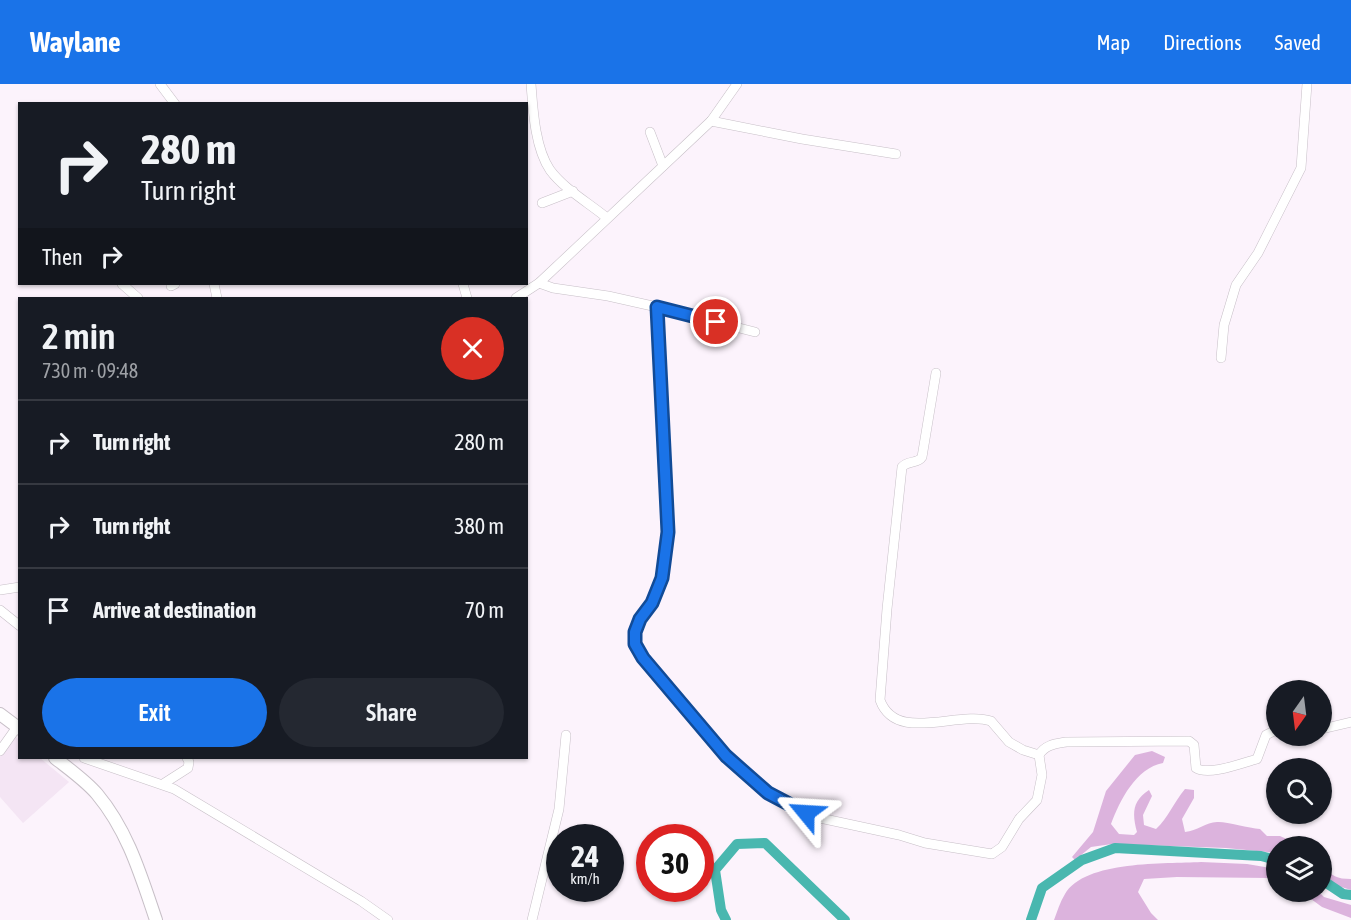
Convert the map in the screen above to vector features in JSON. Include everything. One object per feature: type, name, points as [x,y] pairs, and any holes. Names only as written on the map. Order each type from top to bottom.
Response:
[{"type":"highway","points":[[0,714],[18,728]]},
{"type":"highway","points":[[56,759],[96,792],[115,818],[136,863],[156,920]]},
{"type":"street","points":[[160,84],[173,102]]},
{"type":"street","points":[[531,84],[535,121],[546,162],[558,179],[607,218]]},
{"type":"street","points":[[518,297],[539,283],[711,121],[737,84]]},
{"type":"street","points":[[1221,358],[1224,325],[1236,285],[1258,253],[1300,172],[1307,84]]},
{"type":"street","points":[[711,121],[896,154]]},
{"type":"street","points":[[650,132],[663,166]]},
{"type":"street","points":[[542,203],[573,191]]},
{"type":"street","points":[[539,283],[553,288],[608,296],[657,307],[755,332]]},
{"type":"street","points":[[123,285],[137,297]]},
{"type":"street","points":[[657,307],[668,532],[662,578],[652,603],[640,619],[634,638],[638,649],[650,667],[726,756],[768,793],[810,815],[925,843],[992,854],[1002,847],[1019,819],[1037,800],[1042,775],[1039,755],[1043,748],[1065,742],[1189,741],[1194,745],[1196,768],[1210,771],[1257,759],[1266,737]]},
{"type":"street","points":[[936,373],[922,457],[919,461],[906,463],[902,467],[880,700],[886,713],[910,724],[965,719],[991,721],[1009,742],[1039,755]]},
{"type":"street","points":[[0,590],[18,587]]},
{"type":"street","points":[[0,610],[18,624]]},
{"type":"street","points":[[1332,727],[1351,722]]},
{"type":"street","points":[[0,751],[18,728]]},
{"type":"street","points":[[532,920],[559,809],[566,735]]},
{"type":"street","points":[[86,759],[162,784],[248,833],[388,920]]},
{"type":"street","points":[[162,784],[188,768],[188,759]]},
{"type":"shaded area","points":[[13,734],[18,739],[18,759],[41,759],[69,782],[23,823],[0,797],[0,753]]},
{"type":"shaded area","points":[[1152,751],[1165,757],[1163,763],[1153,766],[1137,778],[1124,795],[1111,824],[1119,834],[1134,835],[1137,832],[1134,819],[1136,803],[1149,790],[1152,796],[1143,815],[1144,825],[1156,829],[1185,789],[1194,790],[1194,798],[1182,819],[1185,832],[1213,822],[1260,829],[1267,836],[1266,852],[1226,848],[1112,844],[1091,847],[1075,860],[1072,857],[1093,832],[1106,791],[1135,755]]},
{"type":"shaded area","points":[[1201,862],[1247,864],[1266,867],[1266,878],[1144,879],[1138,892],[1158,920],[1054,920],[1065,894],[1075,883],[1108,869],[1148,864]]},
{"type":"shaded area","points":[[1332,874],[1351,879],[1351,890],[1332,882]]},
{"type":"shaded area","points":[[1332,899],[1351,905],[1351,918],[1315,902],[1332,902]]},
{"type":"waterway","points":[[726,920],[721,910],[715,870],[737,844],[765,843],[845,920]]},
{"type":"waterway","points":[[1031,920],[1042,888],[1082,860],[1115,848],[1266,857]]},
{"type":"waterway","points":[[1332,887],[1343,894],[1351,895]]},
{"type":"route","points":[[716,322],[657,307],[668,532],[662,578],[652,603],[640,619],[635,632],[635,644],[643,658],[726,756],[768,793],[806,813]]}]
